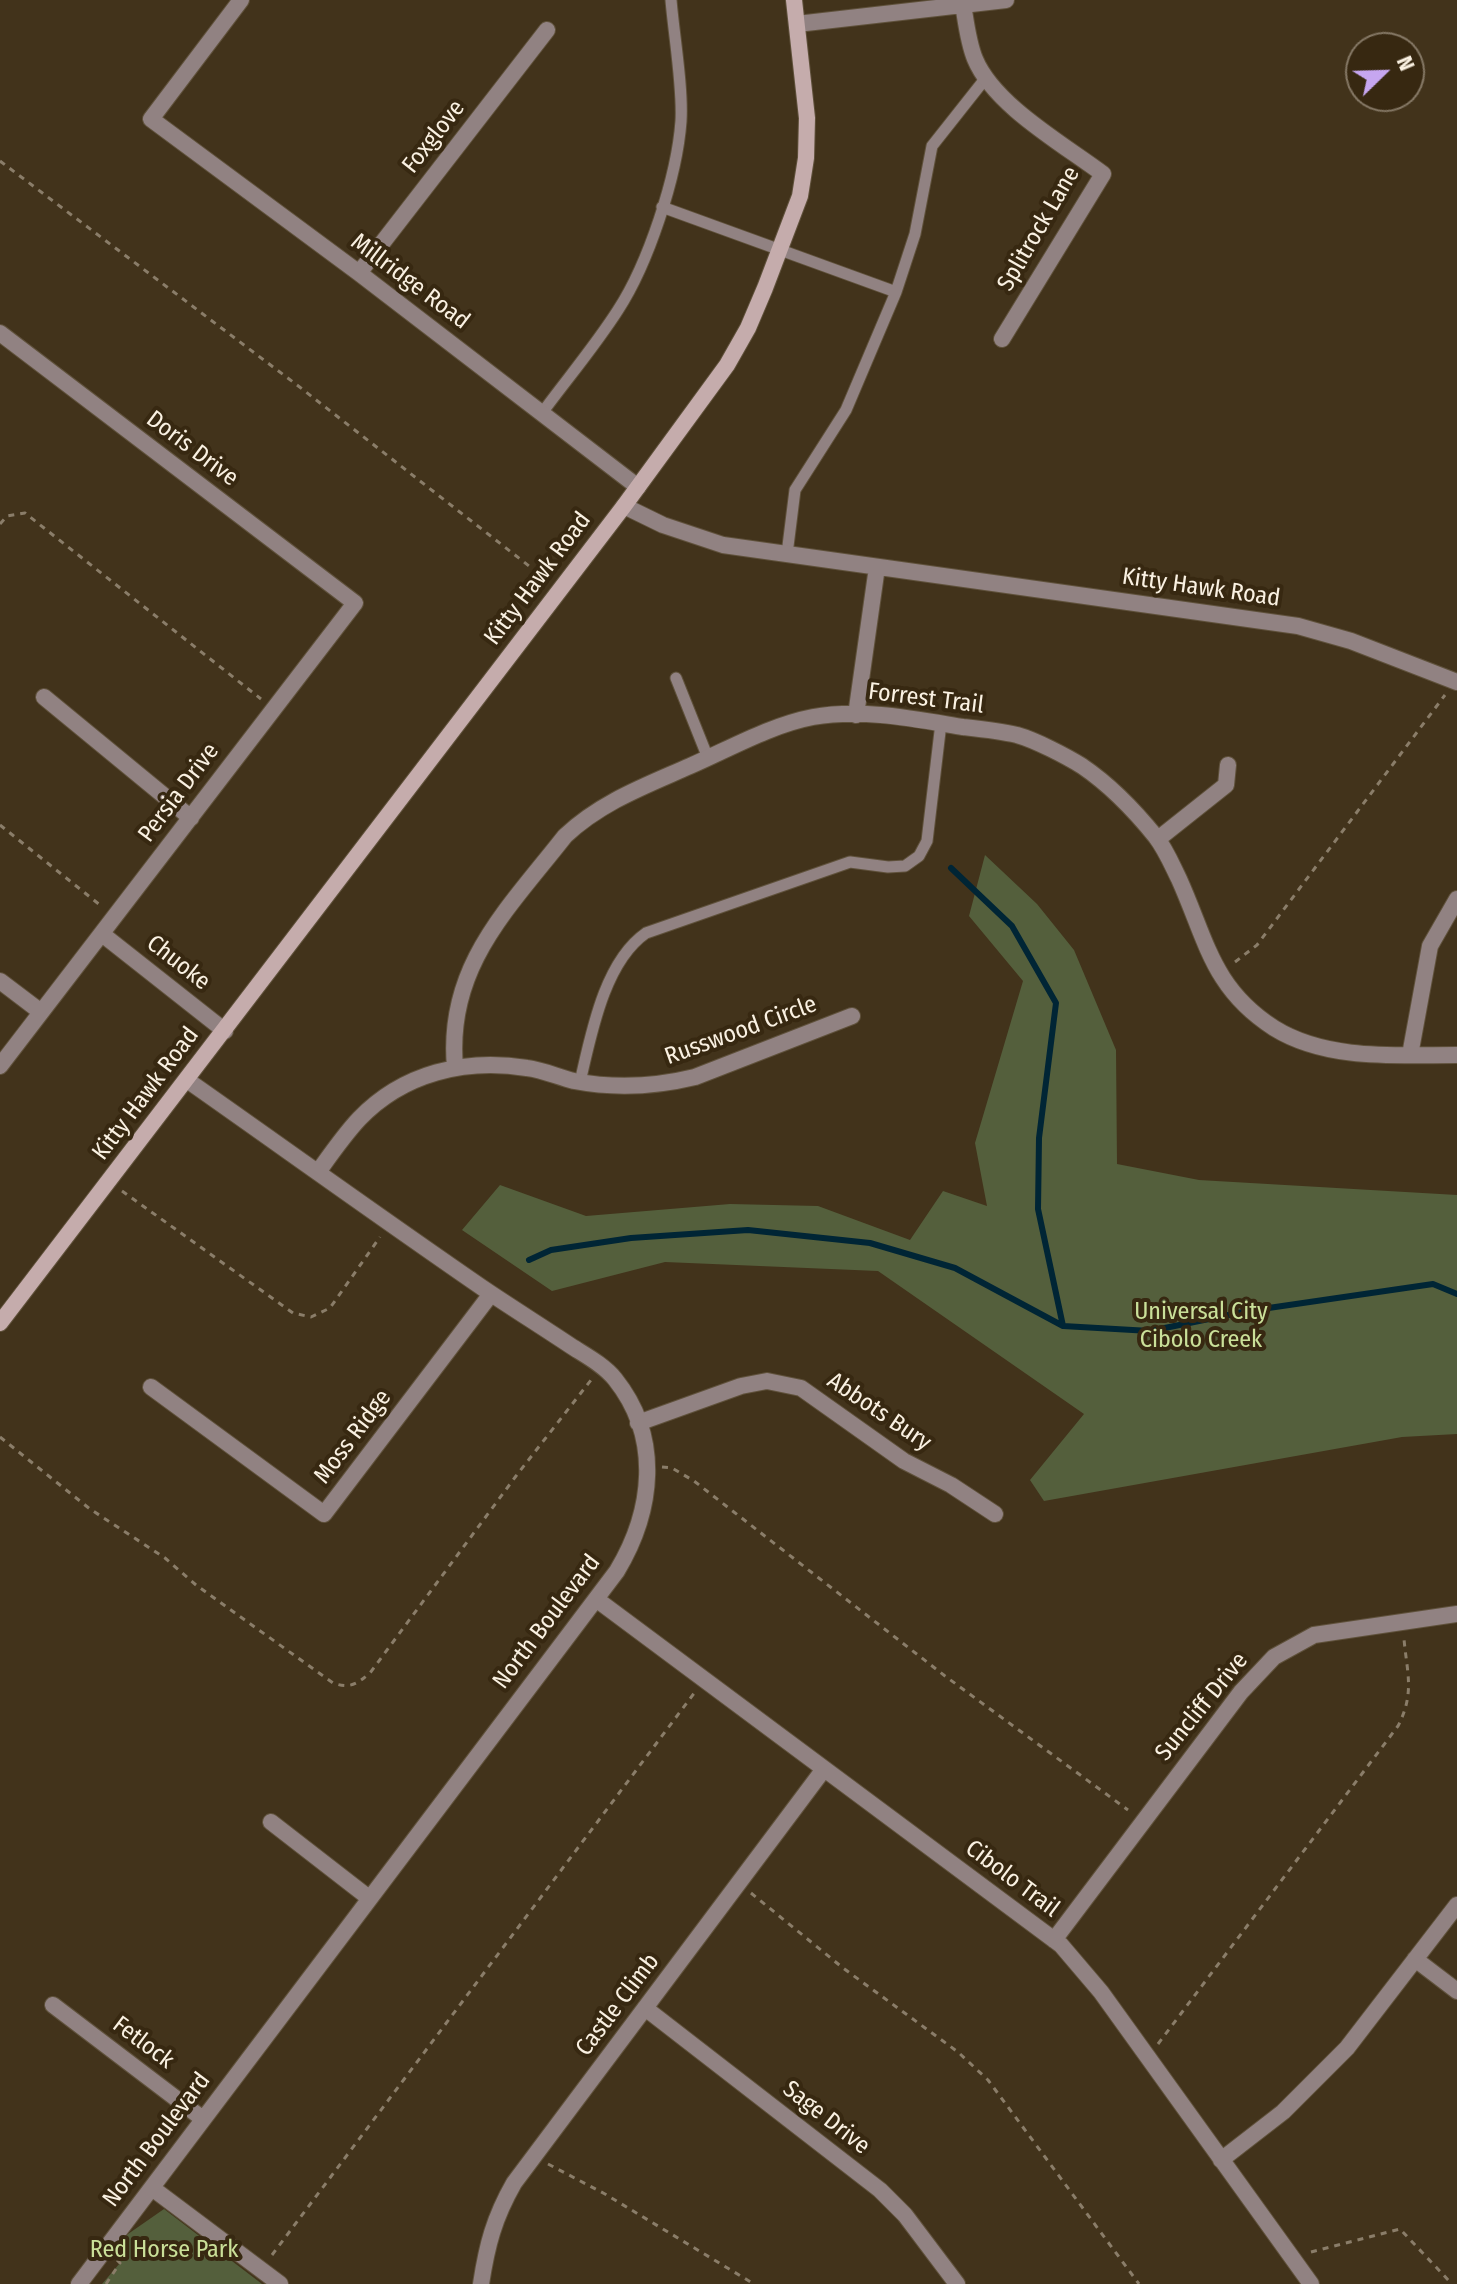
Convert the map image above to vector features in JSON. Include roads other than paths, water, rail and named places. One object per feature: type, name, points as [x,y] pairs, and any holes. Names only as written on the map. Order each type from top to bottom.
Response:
[{"type":"street","name":"Millridge Road","points":[[241,0],[151,119],[359,273],[638,487]]},
{"type":"street","points":[[624,506],[727,365],[748,328],[800,196],[806,158],[807,118],[794,0]]},
{"type":"street","points":[[797,24],[922,4],[1006,0]]},
{"type":"street","name":"Splitrock Lane","points":[[963,4],[974,56],[985,79],[1000,97],[1103,174],[1002,339]]},
{"type":"street","name":"Foxglove","points":[[359,273],[547,30]]},
{"type":"street","name":"Doris Drive","points":[[0,333],[355,603]]},
{"type":"street","name":"Kitty Hawk Road","points":[[0,1323],[624,506],[663,525],[723,545],[1298,626],[1351,641],[1456,682]]},
{"type":"street","points":[[856,715],[877,567]]},
{"type":"street","name":"Persia Drive","points":[[0,1066],[355,603]]},
{"type":"street","points":[[44,697],[191,818]]},
{"type":"street","name":"Forrest Trail","points":[[455,1067],[456,1009],[467,972],[487,936],[565,836],[586,817],[610,801],[793,723],[814,717],[856,715],[901,716],[1018,736],[1081,765],[1120,797],[1158,839],[1192,909],[1206,951],[1218,973],[1247,1008],[1276,1029],[1309,1044],[1343,1051],[1457,1055]]},
{"type":"street","points":[[1158,839],[1226,785],[1228,765]]},
{"type":"street","points":[[1410,1055],[1430,946],[1457,899]]},
{"type":"street","name":"Chuoke","points":[[102,934],[225,1031]]},
{"type":"street","points":[[0,981],[41,1012]]},
{"type":"street","name":"Russwood Circle","points":[[455,1067],[494,1065],[529,1068],[580,1082],[621,1087],[671,1083],[695,1077],[852,1016]]},
{"type":"street","points":[[318,1172],[356,1122],[383,1097],[413,1080],[455,1067]]},
{"type":"street","name":"North Boulevard","points":[[79,2284],[596,1599],[634,1543],[644,1512],[648,1479],[645,1446],[638,1423],[614,1377],[187,1080]]},
{"type":"street","name":"Moss Ridge","points":[[151,1387],[324,1514],[491,1294]]},
{"type":"street","name":"Abbots Bury","points":[[638,1423],[741,1386],[767,1381],[801,1388],[904,1461],[951,1485],[995,1514]]},
{"type":"street","name":"Cibolo Trail","points":[[596,1599],[1054,1940],[1101,1992],[1311,2284]]},
{"type":"street","name":"Suncliff Drive","points":[[1054,1940],[1241,1692],[1274,1657],[1314,1635],[1457,1614]]},
{"type":"street","name":"Castle Climb","points":[[481,2284],[497,2212],[514,2183],[824,1769]]},
{"type":"street","points":[[271,1822],[369,1898]]},
{"type":"street","points":[[1221,2160],[1283,2112],[1347,2048],[1457,1905]]},
{"type":"street","points":[[1415,1959],[1457,1991]]},
{"type":"street","name":"Fetlock","points":[[53,2005],[203,2119]]},
{"type":"street","name":"Sage Drive","points":[[645,2008],[880,2190],[905,2215],[957,2284]]},
{"type":"street","points":[[152,2188],[280,2284]]},
{"type":"lane","points":[[542,413],[618,310],[638,274],[662,207],[677,155],[681,117],[671,0]]},
{"type":"lane","points":[[787,554],[795,490],[846,410],[896,292],[915,234],[932,146],[985,79]]},
{"type":"lane","points":[[662,207],[896,292]]},
{"type":"lane","points":[[676,678],[708,758]]},
{"type":"lane","points":[[580,1082],[602,998],[626,954],[636,940],[646,933],[850,862],[905,866],[919,856],[927,841],[941,723]]},
{"type":"waterway","points":[[951,868],[1012,926],[1056,1003],[1039,1138],[1038,1209],[1063,1326]]},
{"type":"waterway","points":[[529,1260],[551,1250],[631,1238],[748,1230],[870,1243],[955,1268],[1063,1326],[1150,1331],[1248,1311],[1433,1284],[1457,1294]]},
{"type":"park label","name":"Universal City Cibolo Creek","points":[[1201,1326]]},
{"type":"park label","name":"Red Horse Park","points":[[164,2250]]}]
